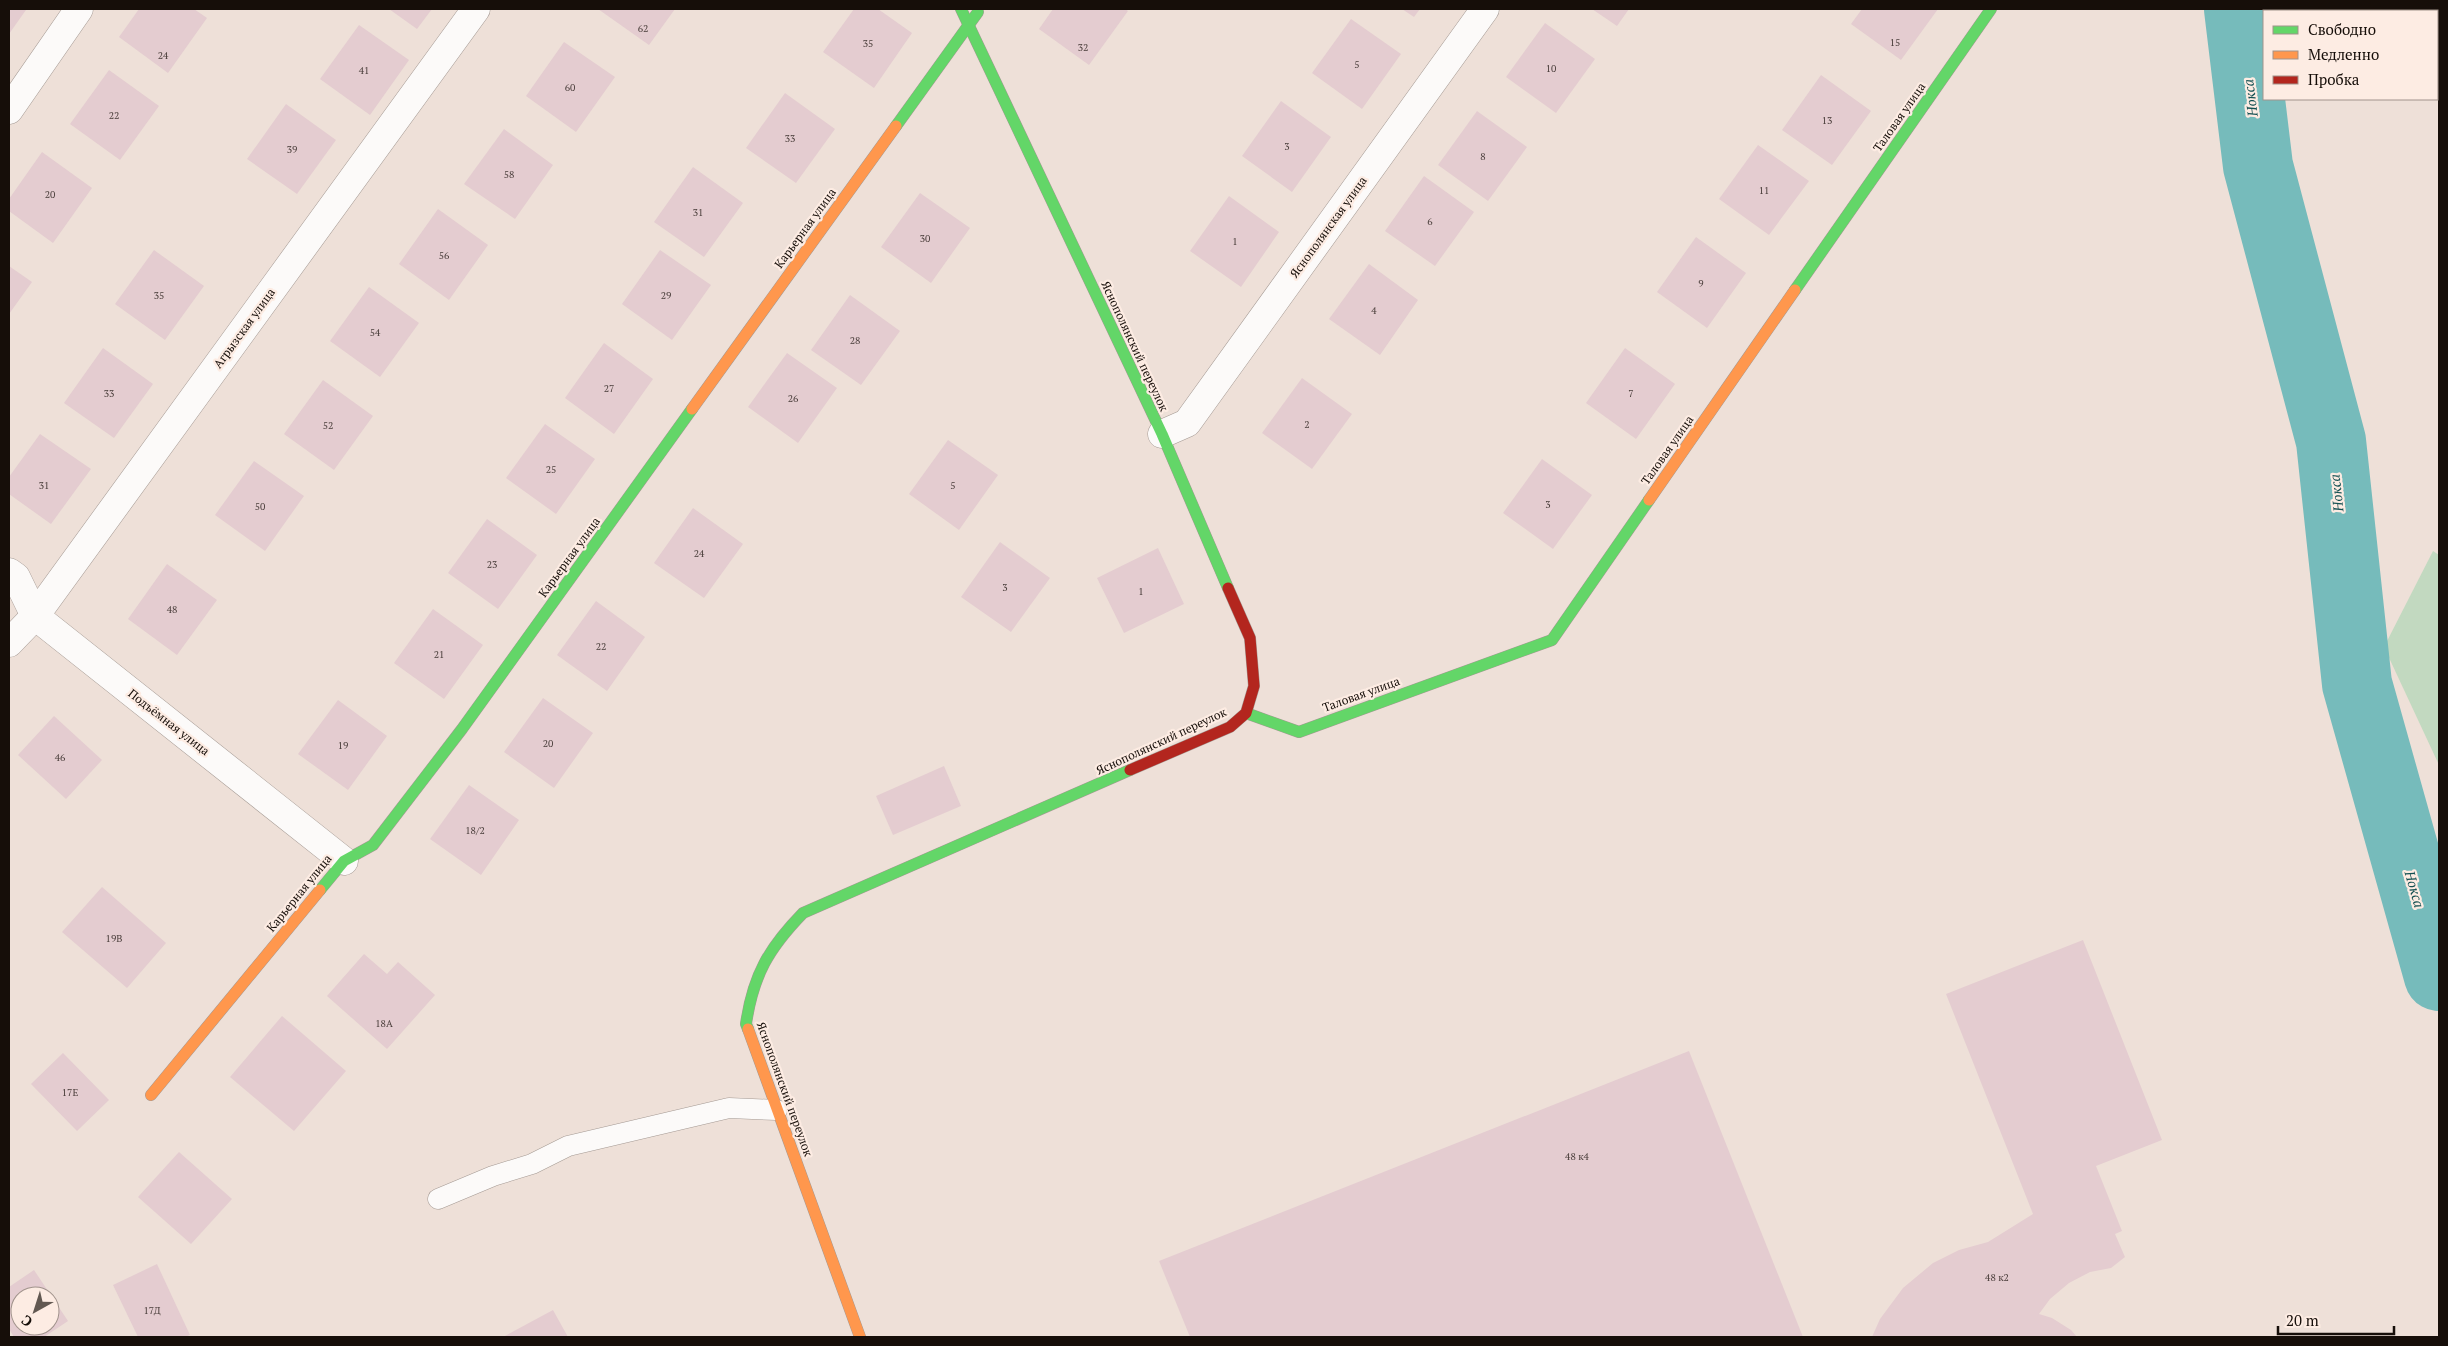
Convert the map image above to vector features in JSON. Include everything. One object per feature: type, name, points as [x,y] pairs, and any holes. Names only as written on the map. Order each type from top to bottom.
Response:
[{"type":"street","points":[[9,110],[79,9]]},
{"type":"street","name":"Агрызская улица","points":[[9,643],[35,616],[476,9]]},
{"type":"street","name":"Яснополянский переулок","points":[[860,1337],[746,1024],[748,999],[759,970],[776,940],[803,913],[1230,727],[1246,713],[1254,686],[1250,638],[1162,434],[961,9]]},
{"type":"street","name":"Карьерная улица","points":[[151,1095],[344,861],[373,845],[462,729],[980,9]]},
{"type":"street","name":"Яснополянская улица","points":[[1162,434],[1187,423],[1485,9]]},
{"type":"street","name":"Таловая улица","points":[[1246,713],[1298,732],[1552,640],[1991,9]]},
{"type":"street","name":"Подъёмная улица","points":[[9,572],[16,577],[35,616],[344,861]]},
{"type":"lane","points":[[438,1199],[493,1176],[532,1164],[568,1146],[729,1108],[777,1110]]},
{"type":"green space","points":[[2433,551],[2439,555],[2439,765],[2384,647]]},
{"type":"building","points":[[9,9],[26,10],[9,34]]},
{"type":"building","points":[[139,9],[194,9],[207,18],[168,73],[119,37]]},
{"type":"building","points":[[389,9],[432,9],[417,29]]},
{"type":"building","points":[[598,9],[675,9],[649,45]]},
{"type":"building","points":[[854,9],[878,9],[912,33],[874,88],[823,52]]},
{"type":"building","points":[[1053,9],[1125,9],[1128,11],[1089,65],[1039,29]]},
{"type":"building","points":[[1402,9],[1420,9],[1414,17]]},
{"type":"building","points":[[1592,9],[1629,9],[1617,26]]},
{"type":"building","points":[[1862,9],[1938,9],[1901,60],[1851,24]]},
{"type":"building","points":[[1351,19],[1401,54],[1362,109],[1312,73]]},
{"type":"building","points":[[1545,23],[1595,59],[1556,113],[1506,77]]},
{"type":"building","points":[[359,25],[409,60],[370,115],[320,79]]},
{"type":"building","points":[[564,42],[615,77],[576,132],[526,96]]},
{"type":"building","points":[[109,70],[159,106],[120,160],[70,124]]},
{"type":"building","points":[[1821,75],[1871,111],[1832,165],[1782,130]]},
{"type":"building","points":[[785,93],[835,129],[796,183],[746,148]]},
{"type":"building","points":[[1281,101],[1331,137],[1292,192],[1242,156]]},
{"type":"building","points":[[286,104],[336,140],[297,194],[247,159]]},
{"type":"building","points":[[1477,111],[1527,147],[1488,201],[1438,165]]},
{"type":"building","points":[[504,129],[553,165],[515,219],[464,184]]},
{"type":"building","points":[[1758,145],[1809,181],[1769,235],[1719,199]]},
{"type":"building","points":[[42,152],[92,188],[53,243],[9,211],[9,199]]},
{"type":"building","points":[[693,167],[743,203],[704,257],[654,222]]},
{"type":"building","points":[[1424,176],[1474,212],[1435,266],[1385,231]]},
{"type":"building","points":[[920,193],[970,228],[931,283],[881,247]]},
{"type":"building","points":[[1229,196],[1279,232],[1241,287],[1190,251]]},
{"type":"building","points":[[438,209],[488,245],[449,300],[399,264]]},
{"type":"building","points":[[1696,237],[1746,273],[1707,328],[1657,292]]},
{"type":"building","points":[[154,250],[204,286],[165,340],[115,304]]},
{"type":"building","points":[[660,250],[711,285],[672,340],[622,304]]},
{"type":"building","points":[[1369,264],[1418,300],[1380,355],[1329,319]]},
{"type":"building","points":[[9,266],[32,282],[9,314]]},
{"type":"building","points":[[369,287],[419,323],[380,377],[330,341]]},
{"type":"building","points":[[850,295],[900,331],[861,385],[811,350]]},
{"type":"building","points":[[604,343],[653,379],[614,434],[565,398]]},
{"type":"building","points":[[103,348],[153,384],[114,438],[64,403]]},
{"type":"building","points":[[1625,348],[1675,384],[1636,439],[1586,403]]},
{"type":"building","points":[[787,353],[837,388],[798,443],[748,407]]},
{"type":"building","points":[[1302,378],[1352,414],[1312,469],[1262,433]]},
{"type":"building","points":[[323,380],[373,416],[334,470],[284,434]]},
{"type":"building","points":[[545,424],[595,459],[556,514],[506,478]]},
{"type":"building","points":[[40,434],[91,469],[51,524],[9,494],[9,477]]},
{"type":"building","points":[[948,440],[998,475],[959,530],[909,494]]},
{"type":"building","points":[[1542,459],[1592,495],[1553,549],[1503,513]]},
{"type":"building","points":[[254,461],[304,496],[265,551],[215,515]]},
{"type":"building","points":[[693,508],[743,544],[704,598],[654,563]]},
{"type":"building","points":[[487,519],[537,555],[498,609],[448,573]]},
{"type":"building","points":[[1000,542],[1050,578],[1011,632],[961,597]]},
{"type":"building","points":[[1158,548],[1184,604],[1124,633],[1097,578]]},
{"type":"building","points":[[167,564],[217,600],[177,655],[128,619]]},
{"type":"building","points":[[596,601],[645,637],[607,691],[557,655]]},
{"type":"building","points":[[433,609],[483,645],[444,699],[394,663]]},
{"type":"building","points":[[543,698],[593,733],[554,788],[504,752]]},
{"type":"building","points":[[338,700],[387,736],[348,790],[298,754]]},
{"type":"building","points":[[54,716],[102,760],[66,799],[18,755]]},
{"type":"building","points":[[944,766],[961,806],[893,835],[876,796]]},
{"type":"building","points":[[469,785],[519,820],[481,875],[430,839]]},
{"type":"building","points":[[102,887],[166,943],[127,988],[62,932]]},
{"type":"building","points":[[2083,940],[2162,1140],[2096,1166],[2122,1231],[2115,1234],[2125,1257],[2111,1268],[2090,1272],[2069,1283],[2050,1299],[2039,1314],[2052,1318],[2071,1330],[2077,1337],[1872,1337],[1880,1319],[1903,1288],[1933,1263],[1959,1250],[1988,1242],[2033,1214],[1946,994]]},
{"type":"building","points":[[364,954],[387,974],[398,962],[435,995],[387,1049],[327,996]]},
{"type":"building","points":[[282,1016],[346,1071],[294,1131],[230,1077]]},
{"type":"building","points":[[1689,1051],[1803,1337],[1190,1337],[1159,1261]]},
{"type":"building","points":[[63,1053],[109,1100],[77,1131],[31,1084]]},
{"type":"building","points":[[179,1152],[232,1199],[191,1244],[138,1197]]},
{"type":"building","points":[[157,1264],[190,1335],[185,1337],[138,1337],[113,1285]]},
{"type":"building","points":[[34,1270],[45,1286],[10,1286]]},
{"type":"building","points":[[10,1286],[10,1331],[9,1287]]},
{"type":"building","points":[[60,1309],[68,1321],[60,1326]]},
{"type":"building","points":[[553,1310],[568,1337],[503,1337]]},
{"type":"building","points":[[13,1336],[46,1336],[44,1337]]},
{"type":"waterway","name":"Нокса","points":[[2239,9],[2258,166],[2331,441],[2357,684],[2439,976]]},
{"type":"traffic: fast","points":[[961,9],[1162,434],[1228,588]]},
{"type":"traffic: fast","points":[[1795,290],[1991,9]]},
{"type":"traffic: fast","points":[[896,126],[978,12]]},
{"type":"traffic: fast","points":[[320,890],[344,861],[373,845],[462,729],[692,409]]},
{"type":"traffic: fast","points":[[1246,713],[1299,732],[1552,640],[1649,500]]},
{"type":"traffic: fast","points":[[748,1029],[746,1024],[749,1007],[764,963],[781,938],[803,913],[1130,770]]},
{"type":"traffic: slow","points":[[692,409],[896,126]]},
{"type":"traffic: slow","points":[[1649,500],[1795,290]]},
{"type":"traffic: slow","points":[[151,1095],[320,890]]},
{"type":"traffic: slow","points":[[748,1029],[860,1337]]},
{"type":"traffic: jam","points":[[1130,770],[1230,727],[1246,713],[1254,686],[1250,638],[1228,588]]}]
